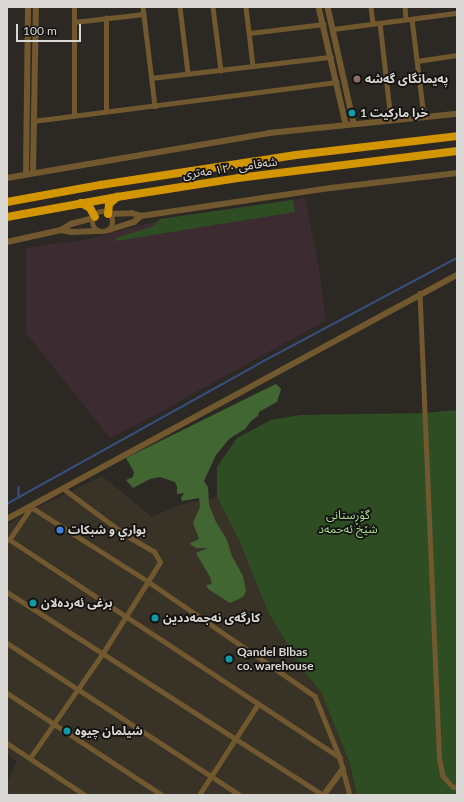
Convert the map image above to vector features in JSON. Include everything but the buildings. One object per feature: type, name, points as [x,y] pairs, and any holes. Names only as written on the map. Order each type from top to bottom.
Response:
[{"type":"highway","name":"شەقامی ١٢٠ مەتری","points":[[7,202],[108,183],[282,157],[457,136]]},
{"type":"highway","name":"شەقامی ١٢٠ مەتری","points":[[7,217],[117,197],[295,170],[457,152]]},
{"type":"highway","points":[[109,214],[109,204],[117,197]]},
{"type":"highway","points":[[81,203],[90,208],[94,217]]},
{"type":"street","points":[[26,174],[28,7]]},
{"type":"street","points":[[32,173],[36,7]]},
{"type":"street","points":[[74,7],[74,116]]},
{"type":"street","points":[[143,7],[155,106]]},
{"type":"street","points":[[180,7],[188,73]]},
{"type":"street","points":[[213,7],[221,70]]},
{"type":"street","points":[[246,7],[253,66]]},
{"type":"street","points":[[319,7],[346,124]]},
{"type":"street","points":[[328,7],[354,123]]},
{"type":"street","points":[[371,7],[373,23]]},
{"type":"street","points":[[405,7],[409,19],[417,61],[424,117]]},
{"type":"street","points":[[333,29],[457,13]]},
{"type":"street","points":[[74,22],[144,14]]},
{"type":"street","points":[[106,18],[106,112]]},
{"type":"street","points":[[380,23],[391,120]]},
{"type":"street","points":[[249,33],[323,24]]},
{"type":"street","points":[[151,78],[339,55]]},
{"type":"street","points":[[417,61],[457,56]]},
{"type":"street","points":[[34,121],[337,82]]},
{"type":"street","points":[[7,178],[269,133],[354,123],[457,114]]},
{"type":"street","points":[[7,242],[61,230],[71,224],[94,217],[100,213],[132,213],[141,216],[331,188],[457,173]]},
{"type":"street","points":[[109,214],[113,223],[109,230]]},
{"type":"street","points":[[61,230],[72,232],[97,230],[104,232],[134,222],[141,216]]},
{"type":"street","points":[[94,217],[93,225],[97,230]]},
{"type":"street","points":[[7,520],[457,274]]},
{"type":"street","points":[[420,294],[440,761],[443,776],[448,782],[457,788]]},
{"type":"street","points":[[30,758],[103,653],[149,582],[160,562],[154,552],[125,535],[63,489]]},
{"type":"street","points":[[32,507],[8,539],[340,758]]},
{"type":"street","points":[[32,507],[149,582],[315,696],[340,758],[350,795]]},
{"type":"street","points":[[7,592],[324,795],[343,769]]},
{"type":"street","points":[[7,643],[240,795]]},
{"type":"street","points":[[7,693],[162,795]]},
{"type":"street","points":[[199,795],[258,704]]},
{"type":"street","points":[[7,743],[86,795]]},
{"type":"shaded area","points":[[305,198],[319,269],[326,320],[144,421],[110,438],[26,333],[26,248],[89,239],[169,218]]},
{"type":"shaded area","points":[[102,476],[152,517],[179,505],[217,497],[239,540],[268,612],[301,667],[322,694],[350,764],[357,795],[7,795],[7,782],[17,761],[7,754],[7,525],[32,510]]},
{"type":"green space","points":[[293,200],[295,212],[116,241],[116,238],[154,226],[160,219]]},
{"type":"green space","points":[[276,384],[281,389],[277,402],[259,412],[258,416],[251,421],[245,429],[229,439],[216,455],[204,481],[208,487],[209,505],[216,522],[227,540],[232,556],[243,576],[246,591],[243,597],[230,603],[208,589],[206,585],[212,584],[210,577],[196,553],[208,548],[196,548],[190,543],[199,539],[193,523],[200,507],[199,498],[182,501],[181,498],[184,493],[177,494],[175,482],[160,477],[150,479],[133,488],[126,480],[133,477],[134,472],[126,458]]},
{"type":"green space","name":"گۆڕستانی شێخ ئەحمەد","points":[[457,410],[457,795],[357,795],[350,764],[322,694],[301,667],[268,612],[239,540],[217,497],[217,467],[237,438],[271,420],[300,415],[425,413]]},
{"type":"waterway","points":[[7,504],[264,361],[457,258]]},
{"type":"waterway","points":[[19,487],[19,497]]},
{"type":"place","name":"پەیمانگای گەشە","points":[[357,79]]},
{"type":"place","name":"خرا ماركيت 1","points":[[352,113]]},
{"type":"place","name":"بواري و شبكات","points":[[60,530]]},
{"type":"place","name":"برغی ئەردەلان","points":[[33,603]]},
{"type":"place","name":"کارگەی نەجمەددین","points":[[155,618]]},
{"type":"place","name":"Qandel Blbas co. warehouse","points":[[229,659]]},
{"type":"place","name":"شيلمان چیوه","points":[[67,731]]}]
